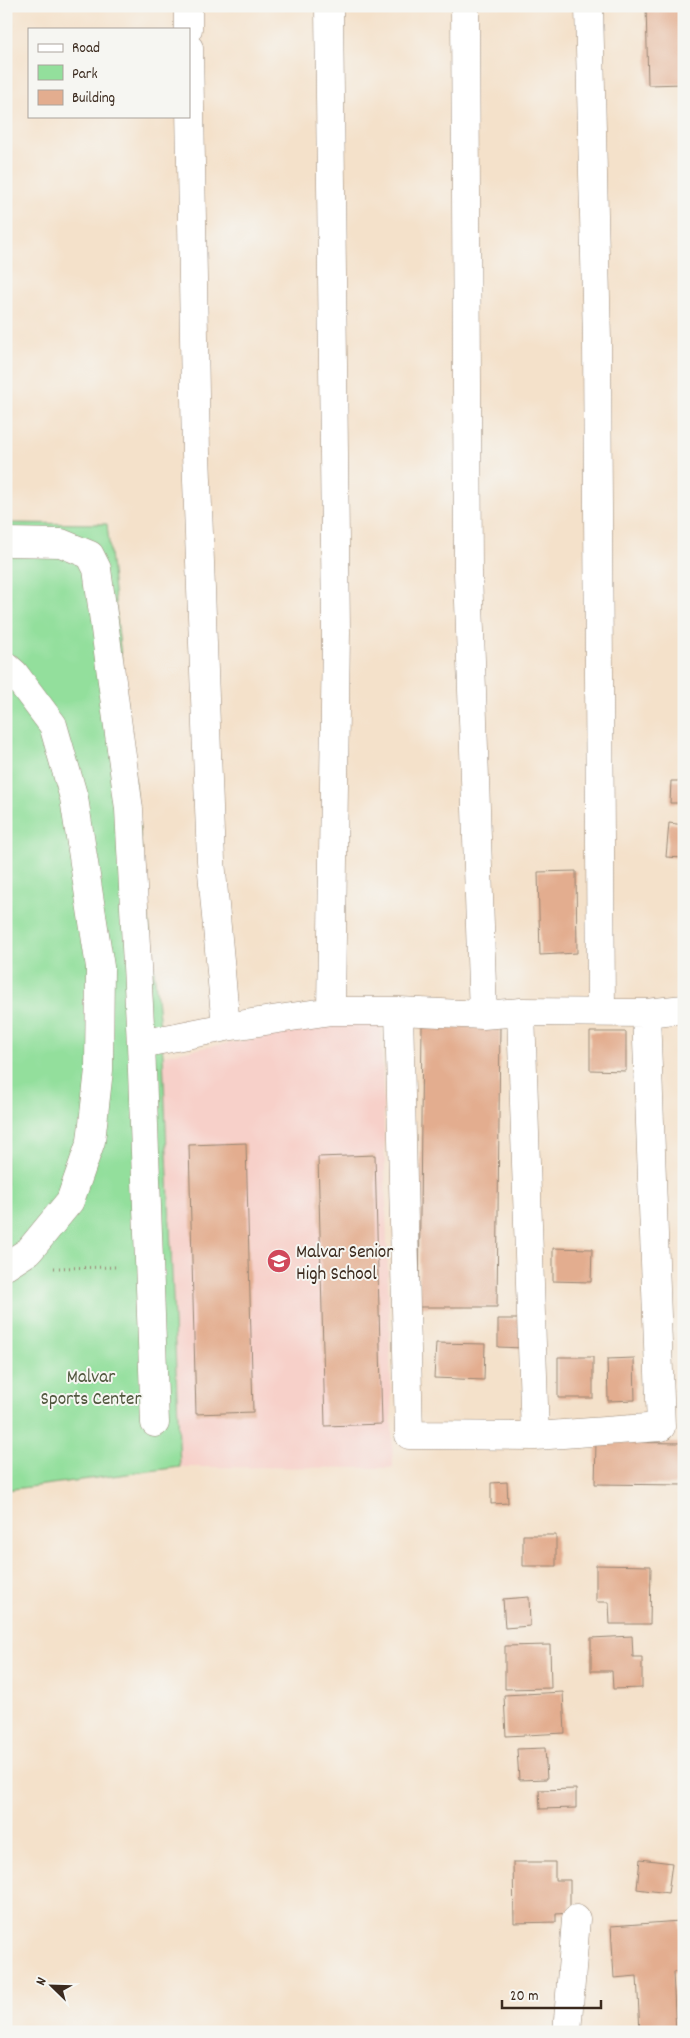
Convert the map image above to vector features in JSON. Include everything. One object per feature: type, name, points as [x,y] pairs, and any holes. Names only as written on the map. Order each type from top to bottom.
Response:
[{"type":"street","points":[[188,6],[188,28]]},
{"type":"street","points":[[328,6],[336,632],[331,1011]]},
{"type":"street","points":[[465,6],[468,572],[483,1014]]},
{"type":"street","points":[[589,6],[597,350],[600,1012]]},
{"type":"street","points":[[190,106],[196,454],[211,851],[226,1027]]},
{"type":"street","points":[[6,542],[61,543],[90,555],[97,569],[128,809],[141,1044],[155,1423]]},
{"type":"street","points":[[6,666],[14,673],[53,725],[74,798],[100,967],[98,1070],[91,1141],[70,1201],[29,1251],[6,1266]]},
{"type":"street","points":[[141,1044],[226,1027],[331,1011],[399,1010],[483,1014],[521,1012],[646,1013],[684,1009]]},
{"type":"street","points":[[399,1010],[409,1435],[535,1436],[661,1427],[646,1013]]},
{"type":"street","points":[[521,1012],[535,1436]]},
{"type":"street","points":[[567,2032],[576,1920]]},
{"type":"path","points":[[44,1269],[149,1266]]},
{"type":"shaded area","name":"Malvar Senior High School","points":[[381,1016],[393,1468],[180,1467],[163,1055]]},
{"type":"green space","name":"Malvar Sports Center","points":[[6,523],[107,524],[163,1055],[180,1467],[6,1490]]},
{"type":"building","points":[[646,6],[684,6],[684,84],[648,85]]},
{"type":"building","points":[[671,781],[684,781],[684,803],[670,803]]},
{"type":"building","points":[[669,823],[684,825],[684,858],[666,857]]},
{"type":"building","points":[[576,871],[577,953],[540,955],[538,872]]},
{"type":"building","points":[[422,1026],[500,1026],[497,1307],[419,1307]]},
{"type":"building","points":[[590,1032],[626,1032],[626,1071],[590,1070]]},
{"type":"building","points":[[246,1143],[253,1412],[196,1414],[189,1145]]},
{"type":"building","points":[[375,1155],[382,1424],[325,1426],[318,1157]]},
{"type":"building","points":[[553,1248],[592,1249],[591,1282],[553,1281]]},
{"type":"building","points":[[498,1319],[523,1319],[523,1348],[498,1347]]},
{"type":"building","points":[[436,1343],[485,1344],[484,1380],[434,1378]]},
{"type":"building","points":[[558,1357],[593,1357],[593,1398],[558,1398]]},
{"type":"building","points":[[634,1358],[635,1400],[608,1401],[607,1359]]},
{"type":"building","points":[[596,1442],[684,1443],[684,1485],[595,1484]]},
{"type":"building","points":[[507,1482],[508,1503],[491,1504],[491,1483]]},
{"type":"building","points":[[523,1535],[556,1535],[556,1566],[523,1566]]},
{"type":"building","points":[[596,1565],[651,1566],[650,1624],[610,1624],[609,1602],[596,1602]]},
{"type":"building","points":[[529,1597],[530,1626],[505,1628],[503,1599]]},
{"type":"building","points":[[632,1636],[633,1657],[642,1657],[642,1688],[613,1689],[612,1671],[591,1671],[591,1638]]},
{"type":"building","points":[[550,1645],[551,1688],[505,1689],[505,1646]]},
{"type":"building","points":[[563,1692],[565,1733],[506,1736],[504,1695]]},
{"type":"building","points":[[545,1748],[547,1779],[519,1780],[517,1749]]},
{"type":"building","points":[[576,1789],[576,1808],[540,1809],[539,1790]]},
{"type":"building","points":[[640,1859],[672,1863],[668,1893],[637,1889]]},
{"type":"building","points":[[513,1862],[555,1862],[555,1880],[570,1880],[570,1913],[556,1914],[556,1922],[514,1923]]},
{"type":"building","points":[[680,1921],[684,1971],[673,1972],[676,2032],[640,2032],[637,1976],[614,1978],[611,1926]]},
{"type":"place","name":"Malvar Senior High School","points":[[279,1261]]}]
